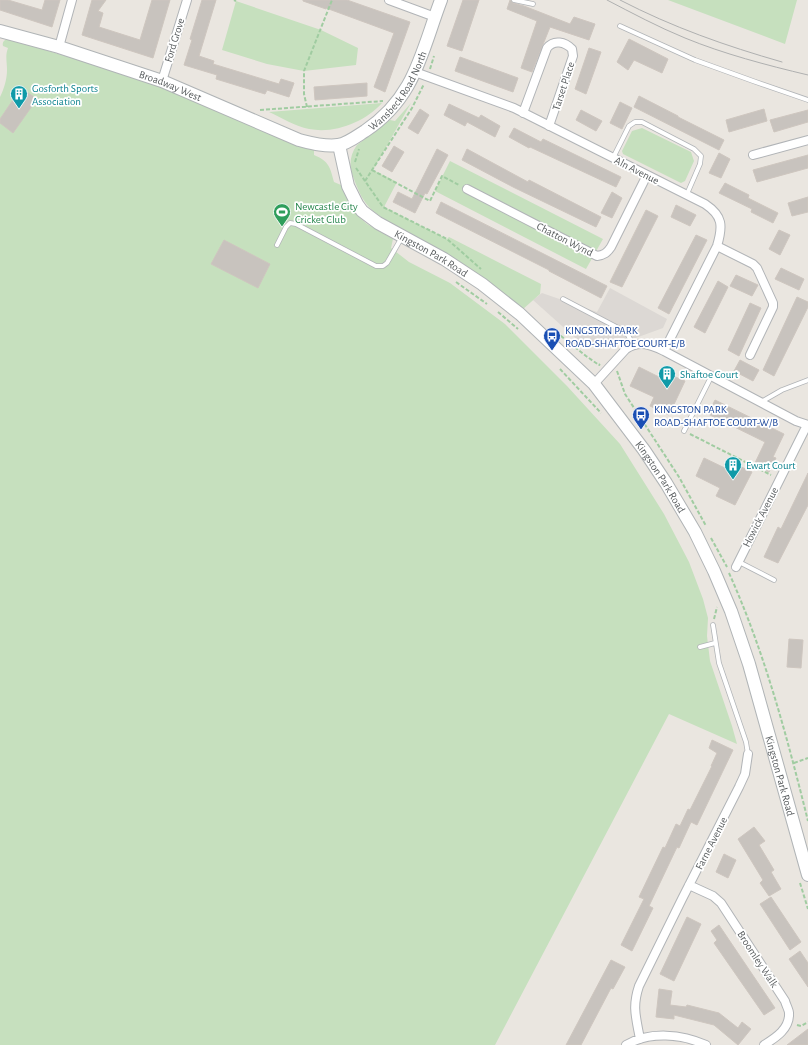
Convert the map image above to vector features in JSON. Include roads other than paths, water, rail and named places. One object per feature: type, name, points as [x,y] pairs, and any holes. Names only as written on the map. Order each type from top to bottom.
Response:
[{"type":"street","points":[[60,47],[72,0]]},
{"type":"street","name":"Ford Grove","points":[[162,81],[187,0]]},
{"type":"street","points":[[390,0],[435,17]]},
{"type":"street","name":"Wansbeck Road North","points":[[339,145],[359,135],[386,116],[399,100],[415,72],[441,0]]},
{"type":"street","name":"Broadway West","points":[[0,31],[109,62],[162,81],[299,140],[318,144],[339,145]]},
{"type":"street","name":"Tarset Place","points":[[523,113],[547,48],[553,42],[558,42],[569,46],[572,49],[573,56],[549,126]]},
{"type":"street","name":"Aln Avenue","points":[[415,72],[523,113],[705,204],[717,214],[721,227],[717,246],[664,352]]},
{"type":"street","points":[[753,155],[808,140]]},
{"type":"street","name":"Kingston Park Road","points":[[339,145],[348,186],[357,204],[368,216],[444,259],[482,284],[520,314],[594,384],[644,450],[666,483],[695,532],[731,611],[749,664],[808,875]]},
{"type":"street","name":"Chatton Wynd","points":[[467,189],[597,256],[603,255],[611,247],[647,175]]},
{"type":"street","points":[[717,246],[753,264],[757,268],[773,303],[773,307],[750,355]]},
{"type":"street","points":[[594,384],[626,349],[633,345],[642,344],[652,346],[796,421],[808,425]]},
{"type":"street","name":"Howick Avenue","points":[[737,564],[808,425]]},
{"type":"street","name":"Farne Avenue","points":[[640,1038],[635,1013],[635,1000],[640,986],[689,885],[740,787],[745,774],[748,754]]},
{"type":"street","name":"Broomley Walk","points":[[689,885],[713,896],[722,903],[785,1001],[789,1013],[788,1022],[776,1038],[764,1045]]},
{"type":"street","points":[[626,1045],[640,1038],[663,1036],[682,1037],[706,1045]]},
{"type":"lane","points":[[514,0],[533,4]]},
{"type":"lane","points":[[620,26],[695,60],[808,100]]},
{"type":"lane","points":[[613,158],[629,126],[635,122],[642,122],[694,149],[701,156],[700,164],[686,195]]},
{"type":"lane","points":[[277,245],[286,227],[290,223],[296,224],[376,266],[382,266],[387,263],[402,236]]},
{"type":"lane","points":[[563,299],[624,331],[628,335],[633,345]]},
{"type":"lane","points":[[684,431],[711,377]]},
{"type":"lane","points":[[761,402],[782,390],[808,380]]},
{"type":"lane","points":[[737,564],[774,580]]},
{"type":"lane","name":"Farne Avenue","points":[[713,625],[719,663],[746,742],[748,754]]},
{"type":"lane","points":[[700,647],[715,642]]},
{"type":"tram line","points":[[607,0],[645,20],[700,44],[745,59],[808,75]]},
{"type":"tram line","points":[[620,0],[679,27],[740,49],[782,62]]},
{"type":"place","name":"Gosforth Sports Association","points":[[19,109]]},
{"type":"place","name":"Newcastle City Cricket Club","points":[[282,227]]},
{"type":"place","name":"KINGSTON PARK ROAD-SHAFTOE COURT-E/B","points":[[552,351]]},
{"type":"place","name":"Shaftoe Court","points":[[667,389]]},
{"type":"place","name":"KINGSTON PARK ROAD-SHAFTOE COURT-W/B","points":[[641,430]]},
{"type":"place","name":"Ewart Court","points":[[733,480]]}]
